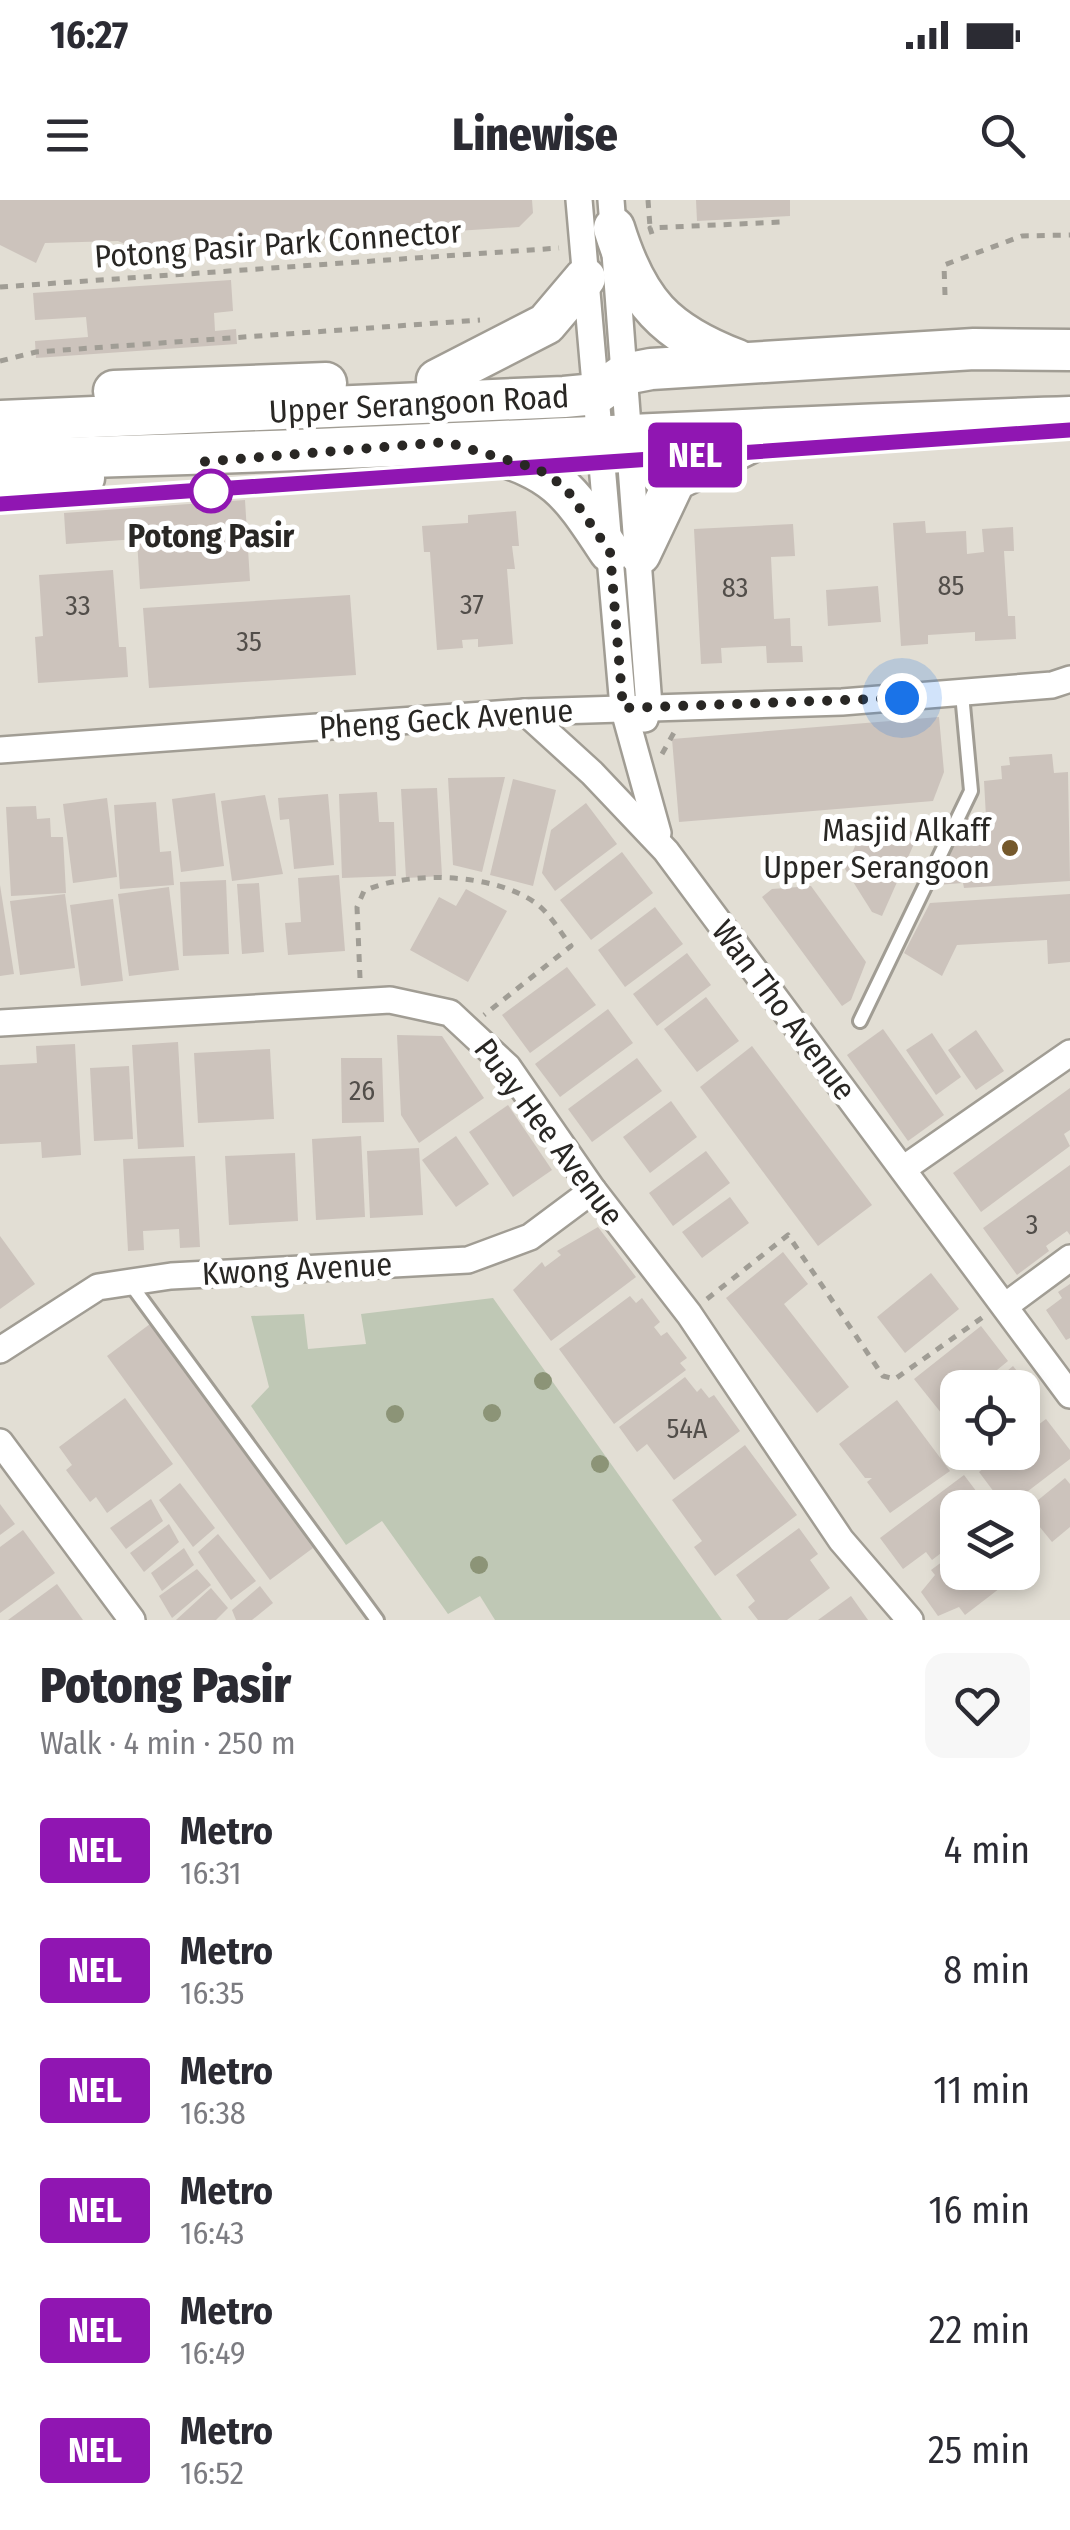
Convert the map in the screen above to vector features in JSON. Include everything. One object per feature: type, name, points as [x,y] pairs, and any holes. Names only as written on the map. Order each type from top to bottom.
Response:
[{"type":"main road","points":[[625,219],[624,259],[656,317],[694,344],[746,363]]},
{"type":"main road","points":[[437,380],[546,324],[572,263]]},
{"type":"main road","name":"Upper Serangoon Road","points":[[0,421],[235,414],[746,363],[974,349],[1070,350]]},
{"type":"main road","points":[[0,396],[437,380],[605,379]]},
{"type":"main road","name":"Upper Serangoon Road","points":[[0,458],[272,454],[614,434],[1070,417]]},
{"type":"main road","points":[[446,442],[538,469],[565,487],[625,553],[675,480],[780,428]]},
{"type":"main road","points":[[0,491],[272,454]]},
{"type":"street","points":[[578,200],[572,263],[605,379],[614,434]]},
{"type":"street","points":[[614,434],[605,379],[625,219]]},
{"type":"street","name":"Wan Tho Avenue","points":[[614,434],[636,707],[634,757],[666,852]]},
{"type":"street","name":"Pheng Geck Avenue","points":[[0,750],[526,712],[962,694],[1052,685],[1070,679]]},
{"type":"street","name":"Wan Tho Avenue","points":[[526,712],[619,799],[666,852],[1070,1394]]},
{"type":"street","name":"Puay Hee Avenue","points":[[0,1023],[362,1000],[414,1003],[450,1013],[469,1026],[508,1067],[593,1190],[689,1314],[842,1540],[910,1620]]},
{"type":"street","points":[[903,1169],[1070,1053]]},
{"type":"street","name":"Kwong Avenue","points":[[0,1350],[70,1302],[127,1280],[468,1260],[530,1237],[593,1190]]},
{"type":"street","points":[[1005,1306],[1070,1258]]},
{"type":"street","points":[[0,1442],[132,1620]]},
{"type":"lane","points":[[860,1021],[971,792],[962,694]]},
{"type":"lane","points":[[127,1280],[376,1620]]},
{"type":"path","points":[[625,219],[648,200]]},
{"type":"path","points":[[625,219],[781,222]]},
{"type":"path","points":[[625,219],[656,248]]},
{"type":"path","points":[[945,295],[944,265],[1022,236],[1070,234]]},
{"type":"path","name":"Potong Pasir Park Connector","points":[[0,287],[572,263]]},
{"type":"path","points":[[0,360],[36,352],[494,319]]},
{"type":"path","points":[[362,1000],[357,907],[364,890],[378,884],[462,877],[503,886],[539,905],[571,946],[469,1026]]},
{"type":"path","points":[[689,1314],[788,1235],[882,1376],[896,1379],[980,1318],[1005,1306]]},
{"type":"green space","points":[[493,1298],[722,1620],[495,1620],[480,1596],[448,1614],[382,1521],[346,1545],[251,1406],[269,1387],[251,1316],[304,1314],[308,1349],[366,1344],[361,1314]]},
{"type":"building","points":[[0,200],[532,200],[533,213],[519,227],[183,249],[175,245],[167,262],[118,241],[45,243],[36,263],[0,245]]},
{"type":"building","points":[[696,200],[790,200],[790,216],[697,221]]},
{"type":"building","points":[[231,280],[233,311],[214,313],[215,331],[236,329],[237,344],[36,358],[35,341],[88,337],[86,317],[35,320],[33,293]]},
{"type":"building","points":[[245,500],[250,581],[140,589],[137,539],[66,544],[64,513]]},
{"type":"building","points":[[516,511],[519,546],[512,546],[515,569],[507,569],[513,644],[478,647],[478,639],[462,640],[463,648],[437,650],[430,552],[424,552],[422,526],[468,523],[468,515]]},
{"type":"building","points":[[925,521],[926,533],[966,531],[967,554],[984,552],[982,529],[1013,527],[1014,551],[1004,551],[1008,616],[1015,616],[1016,639],[975,641],[975,632],[928,635],[928,644],[901,646],[893,523]]},
{"type":"building","points":[[793,524],[795,556],[771,557],[774,619],[790,618],[791,646],[802,646],[803,662],[767,663],[766,646],[721,648],[722,663],[701,664],[694,529]]},
{"type":"building","points":[[113,570],[119,647],[126,647],[128,677],[38,683],[35,637],[43,636],[39,575]]},
{"type":"building","points":[[878,586],[881,622],[828,626],[826,590]]},
{"type":"building","points":[[350,595],[356,675],[149,688],[143,608]]},
{"type":"building","points":[[939,717],[944,772],[933,801],[679,822],[672,739]]},
{"type":"building","name":"Masjid Alkaff Upper Serangoon","points":[[1052,754],[1054,773],[1068,772],[1070,881],[964,888],[963,883],[937,885],[965,818],[986,817],[984,781],[1002,779],[1001,766],[1010,765],[1009,757]]},
{"type":"building","points":[[505,777],[482,872],[453,865],[448,778]]},
{"type":"building","points":[[513,779],[556,790],[533,886],[490,875]]},
{"type":"building","points":[[437,788],[442,876],[406,878],[401,789]]},
{"type":"building","points":[[377,792],[379,822],[394,822],[396,876],[342,878],[339,794]]},
{"type":"building","points":[[215,793],[224,866],[181,872],[172,799]]},
{"type":"building","points":[[328,794],[334,865],[294,869],[289,819],[280,820],[278,798]]},
{"type":"building","points":[[265,795],[283,874],[232,881],[221,801]]},
{"type":"building","points":[[107,798],[117,877],[73,883],[63,804]]},
{"type":"building","points":[[156,802],[160,852],[171,851],[174,885],[120,889],[114,805]]},
{"type":"building","points":[[586,803],[617,844],[555,891],[542,873],[551,830]]},
{"type":"building","points":[[36,806],[37,819],[50,818],[51,837],[63,837],[66,893],[11,896],[6,807]]},
{"type":"building","points":[[909,829],[917,837],[882,916],[872,912],[845,869],[860,835]]},
{"type":"building","points":[[622,852],[653,893],[591,940],[560,900]]},
{"type":"building","points":[[339,875],[345,951],[288,955],[285,923],[301,922],[298,878]]},
{"type":"building","points":[[226,880],[229,954],[183,956],[180,882]]},
{"type":"building","points":[[259,883],[264,952],[242,954],[237,884]]},
{"type":"building","points":[[0,885],[14,974],[0,976]]},
{"type":"building","points":[[811,886],[866,962],[851,1000],[842,1006],[762,897],[772,889]]},
{"type":"building","points":[[169,887],[179,970],[129,976],[118,894]]},
{"type":"building","points":[[466,889],[507,911],[468,982],[410,950],[439,897],[456,906]]},
{"type":"building","points":[[65,894],[75,968],[20,975],[10,901]]},
{"type":"building","points":[[1070,894],[1070,962],[1048,964],[1047,940],[957,945],[942,976],[904,953],[930,903]]},
{"type":"building","points":[[113,899],[123,981],[81,986],[70,905]]},
{"type":"building","points":[[655,907],[683,944],[625,987],[598,950]]},
{"type":"building","points":[[687,953],[711,985],[657,1026],[633,994]]},
{"type":"building","points":[[567,967],[596,1005],[530,1053],[502,1015]]},
{"type":"building","points":[[706,997],[739,1041],[697,1072],[664,1029]]},
{"type":"building","points":[[608,1009],[633,1043],[560,1097],[535,1064]]},
{"type":"building","points":[[883,1029],[944,1115],[908,1141],[847,1055]]},
{"type":"building","points":[[976,1030],[1004,1071],[976,1090],[948,1050]]},
{"type":"building","points":[[932,1033],[961,1077],[936,1095],[906,1050]]},
{"type":"building","points":[[397,1035],[442,1036],[484,1098],[419,1143],[401,1115]]},
{"type":"building","points":[[178,1042],[184,1147],[138,1149],[132,1045]]},
{"type":"building","points":[[75,1044],[81,1155],[42,1158],[41,1142],[0,1144],[0,1065],[37,1063],[36,1046]]},
{"type":"building","points":[[752,1046],[872,1205],[818,1246],[700,1087]]},
{"type":"building","points":[[270,1049],[274,1119],[198,1123],[194,1053]]},
{"type":"building","points":[[341,1058],[382,1058],[384,1122],[342,1123]]},
{"type":"building","points":[[637,1058],[662,1091],[592,1142],[568,1109]]},
{"type":"building","points":[[129,1066],[133,1139],[94,1141],[90,1068]]},
{"type":"building","points":[[1070,1088],[1070,1130],[1064,1134],[1070,1146],[981,1212],[953,1173]]},
{"type":"building","points":[[671,1101],[697,1137],[650,1173],[623,1137]]},
{"type":"building","points":[[508,1105],[552,1170],[513,1197],[469,1132]]},
{"type":"building","points":[[361,1136],[365,1217],[316,1220],[312,1139]]},
{"type":"building","points":[[456,1136],[489,1184],[456,1207],[422,1160]]},
{"type":"building","points":[[419,1148],[423,1215],[370,1218],[367,1151]]},
{"type":"building","points":[[706,1151],[730,1183],[673,1226],[649,1193]]},
{"type":"building","points":[[295,1153],[298,1221],[229,1225],[225,1156]]},
{"type":"building","points":[[195,1156],[200,1247],[180,1248],[179,1229],[143,1231],[144,1250],[128,1251],[123,1159]]},
{"type":"building","points":[[1070,1165],[1070,1235],[1067,1231],[1046,1246],[1049,1251],[1017,1275],[983,1228]]},
{"type":"building","points":[[730,1197],[749,1223],[702,1258],[682,1232]]},
{"type":"building","points":[[598,1227],[636,1277],[551,1341],[513,1290],[542,1262],[545,1267],[561,1255],[557,1251]]},
{"type":"building","points":[[0,1236],[35,1284],[0,1309]]},
{"type":"building","points":[[783,1252],[808,1284],[784,1304],[849,1387],[817,1413],[726,1298]]},
{"type":"building","points":[[931,1273],[959,1309],[905,1353],[877,1317]]},
{"type":"building","points":[[1070,1284],[1070,1338],[1066,1340],[1046,1310],[1062,1298],[1058,1292]]},
{"type":"building","points":[[630,1296],[636,1303],[642,1298],[660,1322],[654,1327],[661,1336],[667,1332],[687,1358],[680,1363],[686,1370],[614,1424],[559,1349]]},
{"type":"building","points":[[150,1324],[313,1548],[270,1580],[107,1356]]},
{"type":"building","points":[[981,1326],[1008,1361],[997,1370],[940,1370],[940,1412],[914,1379]]},
{"type":"building","points":[[685,1377],[697,1392],[701,1388],[709,1398],[714,1395],[740,1431],[674,1480],[647,1444],[637,1452],[619,1427]]},
{"type":"building","points":[[125,1398],[173,1464],[107,1513],[96,1497],[90,1502],[66,1470],[72,1465],[59,1447]]},
{"type":"building","points":[[897,1400],[940,1458],[940,1470],[950,1471],[890,1513],[867,1482],[872,1478],[865,1478],[839,1444]]},
{"type":"building","points":[[1046,1419],[1070,1450],[1070,1459],[1030,1490],[992,1490],[979,1472],[981,1470],[1040,1470],[1040,1424]]},
{"type":"building","points":[[745,1445],[797,1515],[715,1576],[694,1547],[702,1541],[672,1500]]},
{"type":"building","points":[[964,1475],[975,1490],[944,1490]]},
{"type":"building","points":[[1065,1478],[1070,1484],[1070,1527],[1052,1542],[1040,1527],[1040,1499]]},
{"type":"building","points":[[180,1483],[215,1528],[193,1547],[159,1500]]},
{"type":"building","points":[[940,1493],[940,1554],[932,1560],[926,1552],[903,1569],[880,1538]]},
{"type":"building","points":[[151,1499],[163,1521],[126,1549],[110,1528]]},
{"type":"building","points":[[0,1504],[15,1524],[0,1535]]},
{"type":"building","points":[[169,1524],[179,1542],[144,1572],[130,1553]]},
{"type":"building","points":[[799,1528],[818,1554],[810,1560],[830,1588],[787,1620],[758,1620],[748,1607],[755,1601],[736,1575]]},
{"type":"building","points":[[23,1530],[55,1573],[0,1613],[0,1547]]},
{"type":"building","points":[[218,1534],[256,1581],[231,1600],[198,1552]]},
{"type":"building","points":[[184,1548],[194,1565],[162,1591],[151,1573]]},
{"type":"building","points":[[940,1563],[940,1590],[998,1590],[965,1615],[959,1607],[938,1616],[921,1592],[935,1575],[931,1570]]},
{"type":"building","points":[[197,1569],[211,1585],[172,1618],[159,1596]]},
{"type":"building","points":[[57,1584],[83,1620],[8,1620]]},
{"type":"building","points":[[260,1586],[273,1603],[252,1620],[236,1620],[232,1610]]},
{"type":"building","points":[[211,1588],[228,1608],[216,1620],[176,1620]]},
{"type":"building","points":[[851,1596],[868,1620],[818,1620]]},
{"type":"metro line","name":"NEL","points":[[0,504],[1070,430]]},
{"type":"place","name":"Potong Pasir","points":[[211,491]]},
{"type":"place","name":"Masjid Alkaff Upper Serangoon","points":[[1010,848]]},
{"type":"route","points":[[211,491],[200,462],[446,442],[510,458],[538,469],[565,487],[610,552],[623,708],[902,698]]}]
